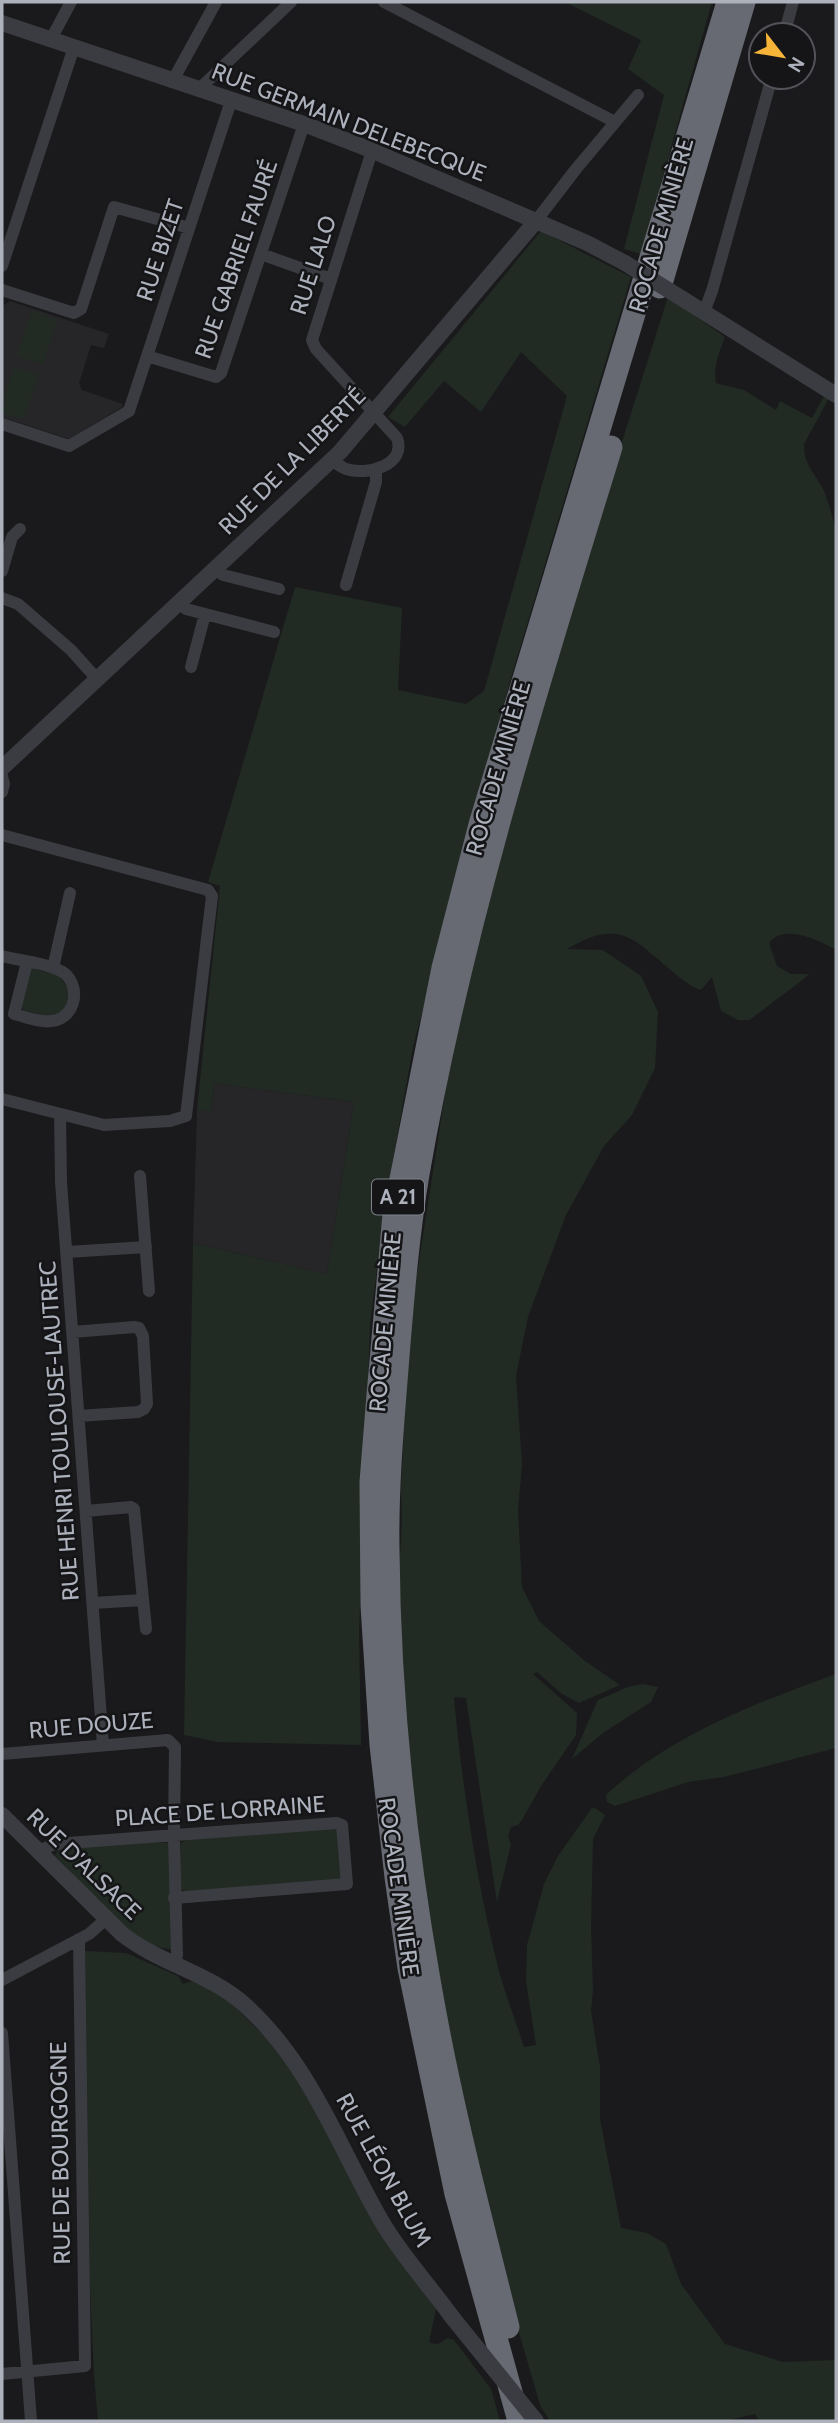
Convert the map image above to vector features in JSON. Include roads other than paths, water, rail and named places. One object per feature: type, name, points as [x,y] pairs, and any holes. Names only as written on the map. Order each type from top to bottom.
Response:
[{"type":"highway","name":"ROCADE MINIÈRE","points":[[519,2421],[456,2193],[409,1968],[396,1877],[380,1732],[372,1606],[371,1482],[378,1395],[394,1214],[443,968],[481,821],[728,2]]},
{"type":"highway","name":"ROCADE MINIÈRE","points":[[536,2421],[508,2329],[454,2108],[425,1958],[402,1792],[391,1655],[388,1544],[401,1315],[416,1186],[437,1074],[489,859],[744,2]]},
{"type":"street","points":[[51,39],[71,2]]},
{"type":"street","points":[[172,82],[216,2]]},
{"type":"street","points":[[199,89],[291,2]]},
{"type":"street","points":[[384,2],[615,122]]},
{"type":"street","points":[[788,21],[793,2]]},
{"type":"street","name":"RUE GERMAIN DELEBECQUE","points":[[2,23],[304,124],[372,150],[537,221],[614,257],[836,395]]},
{"type":"street","points":[[2,266],[74,47]]},
{"type":"street","points":[[704,312],[712,292],[768,91]]},
{"type":"street","name":"RUE DE LA LIBERTÉ","points":[[2,768],[331,460],[374,414],[537,221],[638,95]]},
{"type":"street","name":"RUE BIZET","points":[[2,424],[69,446],[129,411],[231,101]]},
{"type":"street","name":"RUE GABRIEL FAURÉ","points":[[147,356],[216,377],[221,373],[304,124]]},
{"type":"street","name":"RUE LALO","points":[[372,150],[312,335],[314,345],[374,414]]},
{"type":"street","points":[[2,290],[74,313],[81,309],[114,208],[189,228]]},
{"type":"street","points":[[261,254],[331,279]]},
{"type":"street","points":[[331,460],[347,469],[376,470],[397,456],[400,446],[397,438],[374,414]]},
{"type":"street","points":[[346,584],[376,482],[376,470]]},
{"type":"street","points":[[2,571],[12,537],[20,529]]},
{"type":"street","points":[[215,569],[223,575],[279,589]]},
{"type":"street","points":[[2,598],[18,604],[71,650],[97,679]]},
{"type":"street","points":[[179,603],[186,609],[274,632]]},
{"type":"street","points":[[191,667],[205,614]]},
{"type":"street","points":[[2,776],[2,792]]},
{"type":"street","points":[[2,835],[208,890],[212,896],[188,1113],[177,1121],[104,1125],[2,1099]]},
{"type":"street","points":[[53,968],[70,893]]},
{"type":"street","points":[[2,956],[53,968],[72,981],[75,993],[69,1013],[64,1017],[49,1022],[14,1014],[27,962]]},
{"type":"street","name":"RUE HENRI TOULOUSE-LAUTREC","points":[[60,1114],[61,1182],[103,1745]]},
{"type":"street","points":[[140,1176],[149,1291]]},
{"type":"street","points":[[67,1252],[146,1247]]},
{"type":"street","points":[[73,1332],[135,1327],[139,1328],[143,1336],[144,1409],[138,1412],[79,1416]]},
{"type":"street","points":[[86,1511],[131,1507],[136,1512],[145,1629]]},
{"type":"street","points":[[93,1603],[143,1600]]},
{"type":"street","name":"RUE DOUZE","points":[[2,1754],[171,1741],[176,1747],[174,1835]]},
{"type":"street","name":"RUE D'ALSACE","points":[[2,1815],[105,1920],[134,1944],[174,1964]]},
{"type":"street","name":"PLACE DE LORRAINE","points":[[38,1851],[55,1844],[342,1825],[347,1884],[174,1898]]},
{"type":"street","points":[[174,1835],[177,1955],[174,1964]]},
{"type":"street","points":[[2,1980],[96,1930],[105,1920]]},
{"type":"street","name":"RUE DE BOURGOGNE","points":[[27,2372],[85,2366],[79,1939]]},
{"type":"street","name":"RUE LÉON BLUM","points":[[174,1964],[226,1991],[246,2005],[273,2034],[307,2077],[383,2223],[401,2252],[536,2421]]},
{"type":"street","points":[[2,2033],[31,2421]]},
{"type":"street","points":[[2,2374],[27,2372]]}]
